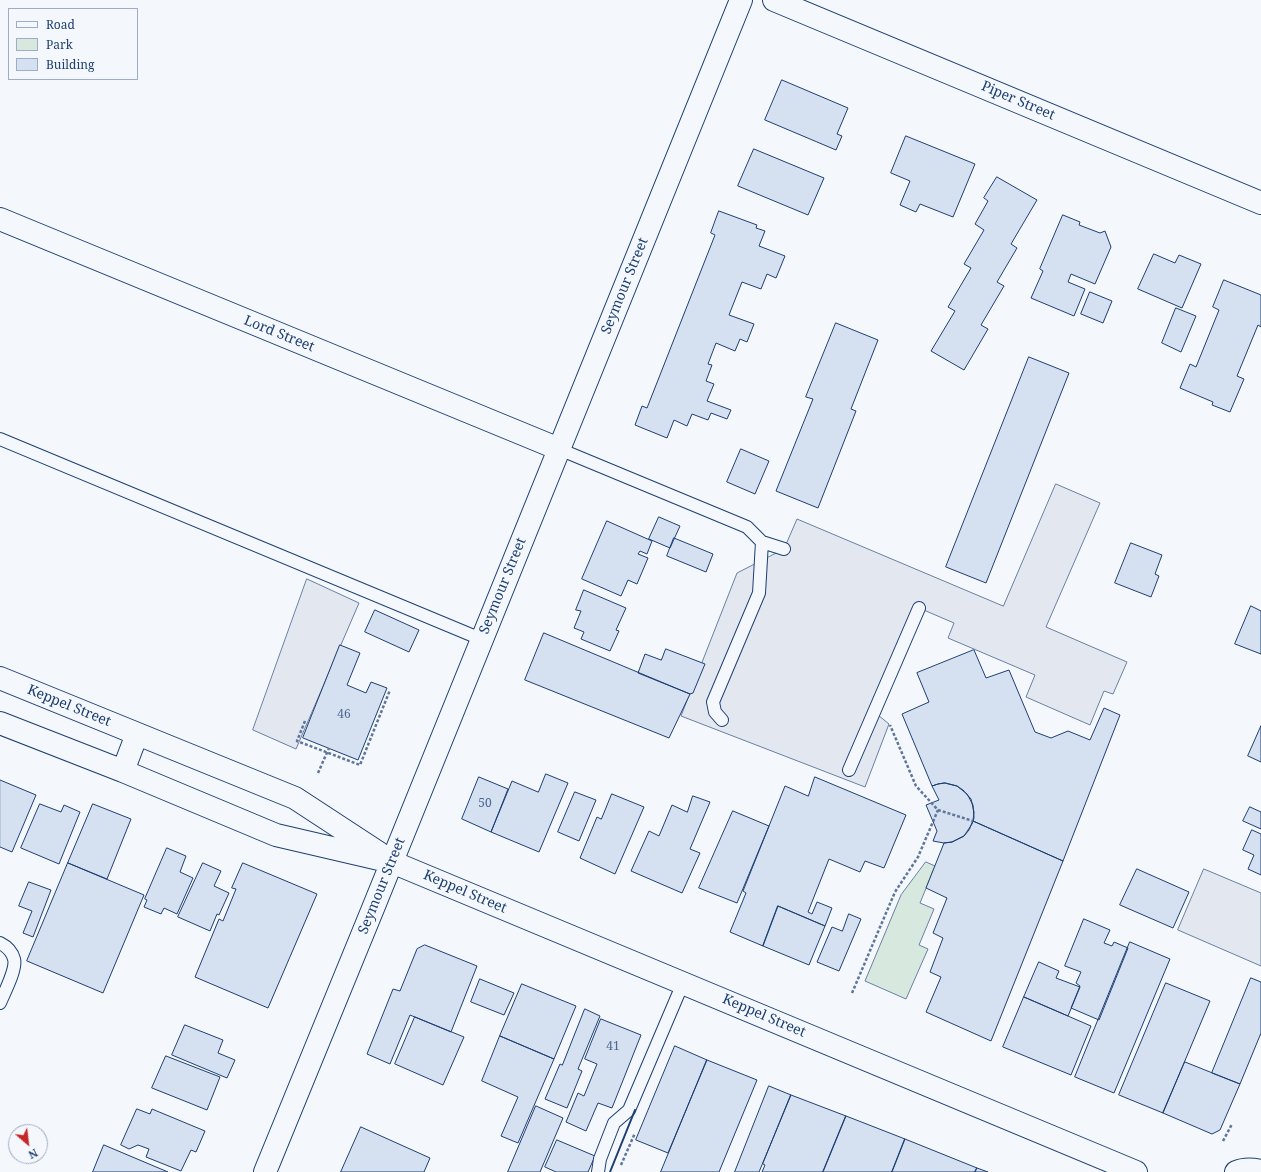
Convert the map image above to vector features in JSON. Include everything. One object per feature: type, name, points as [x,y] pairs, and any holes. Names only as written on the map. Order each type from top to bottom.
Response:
[{"type":"street","name":"Seymour Street","points":[[265,1172],[741,0]]},
{"type":"street","name":"Piper Street","points":[[774,0],[1261,203]]},
{"type":"street","name":"Lord Street","points":[[0,219],[559,448]]},
{"type":"street","name":"Keppel Street","points":[[0,678],[295,798],[392,862]]},
{"type":"street","name":"Keppel Street","points":[[0,723],[123,771],[276,835],[392,862],[1136,1172]]},
{"type":"street","points":[[123,771],[137,734]]},
{"type":"street","points":[[1236,1172],[1240,1170],[1256,1169],[1261,1171]]},
{"type":"lane","points":[[0,439],[481,639]]},
{"type":"lane","points":[[559,448],[747,527],[762,542],[784,549]]},
{"type":"lane","points":[[722,720],[715,712],[713,702],[759,593],[762,542]]},
{"type":"lane","points":[[849,770],[919,608]]},
{"type":"lane","points":[[0,943],[10,950],[14,959],[13,971],[0,1003]]},
{"type":"lane","points":[[598,1172],[600,1159],[614,1123],[629,1110],[683,982]]},
{"type":"path","points":[[305,721],[297,741],[360,765],[390,690]]},
{"type":"path","points":[[889,724],[916,786],[938,810],[973,821]]},
{"type":"path","points":[[318,773],[329,748]]},
{"type":"path","points":[[852,993],[895,892],[918,857],[938,810]]},
{"type":"path","points":[[1223,1141],[1232,1124]]},
{"type":"green space","points":[[926,862],[935,866],[920,903],[934,909],[919,945],[928,949],[906,999],[865,981],[901,895]]},
{"type":"shaded area","points":[[1056,484],[1100,503],[1046,627],[1127,662],[1113,694],[1104,691],[1090,725],[1026,697],[1035,675],[948,638],[954,623],[919,608],[873,711],[889,724],[865,787],[681,716],[737,573],[784,549],[797,519],[1003,606]]},
{"type":"shaded area","points":[[307,579],[359,603],[296,749],[253,730]]},
{"type":"shaded area","points":[[1204,869],[1261,893],[1261,966],[1178,930]]},
{"type":"building","points":[[782,80],[848,108],[837,134],[842,136],[836,150],[765,120]]},
{"type":"building","points":[[906,136],[975,164],[953,217],[920,204],[916,212],[900,205],[910,181],[891,173]]},
{"type":"building","points":[[754,149],[824,178],[808,215],[738,186]]},
{"type":"building","points":[[997,177],[1037,200],[1011,244],[1017,248],[997,282],[1004,286],[981,325],[988,329],[964,370],[931,351],[955,311],[948,307],[971,268],[964,264],[984,230],[975,224],[988,201],[984,198]]},
{"type":"building","points":[[719,211],[757,225],[756,228],[765,231],[759,246],[785,256],[776,278],[767,274],[761,289],[742,282],[729,315],[754,324],[747,342],[740,339],[735,351],[716,343],[708,364],[712,365],[706,381],[714,384],[707,401],[731,410],[727,419],[711,413],[708,420],[692,414],[687,426],[674,420],[667,438],[635,425],[642,406],[647,408],[715,235],[711,233]]},
{"type":"building","points":[[1063,215],[1080,222],[1079,225],[1100,233],[1105,231],[1111,247],[1095,284],[1071,274],[1068,282],[1085,289],[1074,316],[1031,298],[1043,271],[1040,269]]},
{"type":"building","points":[[1154,254],[1175,263],[1179,255],[1201,264],[1182,308],[1138,289]]},
{"type":"building","points":[[1224,280],[1261,295],[1261,327],[1258,325],[1237,376],[1244,379],[1230,412],[1212,405],[1213,402],[1180,388],[1190,364],[1196,367],[1219,310],[1213,307]]},
{"type":"building","points":[[1090,292],[1112,301],[1103,323],[1081,314]]},
{"type":"building","points":[[1176,308],[1196,316],[1181,352],[1162,343]]},
{"type":"building","points":[[836,323],[878,340],[851,409],[856,411],[818,508],[776,491],[813,399],[806,397]]},
{"type":"building","points":[[1029,357],[1069,373],[986,583],[946,567]]},
{"type":"building","points":[[741,449],[769,461],[755,494],[727,482]]},
{"type":"building","points":[[659,517],[680,526],[670,548],[649,539]]},
{"type":"building","points":[[607,521],[652,541],[647,554],[640,551],[638,554],[648,558],[637,584],[628,580],[621,596],[582,579]]},
{"type":"building","points":[[674,538],[713,554],[706,572],[667,556]]},
{"type":"building","points":[[1131,543],[1162,555],[1155,574],[1159,576],[1151,597],[1115,583]]},
{"type":"building","points":[[584,590],[626,608],[616,630],[619,631],[610,651],[581,639],[584,632],[574,628],[581,611],[576,610]]},
{"type":"building","points":[[1251,606],[1261,611],[1261,654],[1235,644]]},
{"type":"building","points":[[375,610],[419,630],[409,652],[365,632]]},
{"type":"building","points":[[544,633],[690,694],[669,738],[525,680]]},
{"type":"building","points":[[340,645],[360,653],[347,685],[366,693],[371,682],[387,688],[358,760],[303,738]]},
{"type":"building","points":[[666,649],[705,664],[693,693],[690,694],[638,673],[645,654],[661,660]]},
{"type":"building","points":[[974,650],[986,678],[1009,670],[1035,732],[1051,738],[1068,731],[1090,740],[1104,708],[1120,715],[1063,861],[973,821],[974,812],[971,799],[957,786],[945,783],[932,786],[902,714],[929,702],[917,673]]},
{"type":"building","points":[[1261,726],[1261,762],[1248,756]]},
{"type":"building","points":[[546,774],[568,783],[539,852],[491,832],[512,781],[538,792]]},
{"type":"building","points":[[479,777],[508,789],[491,832],[462,819]]},
{"type":"building","points":[[815,777],[906,815],[884,868],[865,861],[860,872],[829,859],[808,912],[812,914],[817,902],[832,908],[825,926],[778,906],[763,946],[730,932],[746,893],[743,891],[785,786],[808,796]]},
{"type":"building","points":[[0,780],[36,795],[12,852],[0,847]]},
{"type":"building","points":[[945,783],[957,786],[967,794],[973,805],[974,818],[964,836],[952,842],[944,843],[933,841],[937,831],[926,805],[939,800],[932,786]]},
{"type":"building","points":[[575,792],[596,800],[579,841],[558,832]]},
{"type":"building","points":[[612,794],[644,807],[615,874],[580,858],[597,817],[601,819]]},
{"type":"building","points":[[693,796],[710,802],[690,849],[700,853],[682,893],[631,871],[649,831],[659,836],[672,805],[687,812]]},
{"type":"building","points":[[40,804],[61,812],[64,805],[80,812],[59,864],[21,848]]},
{"type":"building","points":[[93,804],[131,819],[107,879],[68,863]]},
{"type":"building","points":[[1250,807],[1261,812],[1261,829],[1243,821]]},
{"type":"building","points":[[733,811],[769,826],[737,903],[699,888]]},
{"type":"building","points":[[973,821],[1063,861],[991,1041],[926,1012],[941,977],[930,972],[943,938],[933,933],[947,898],[926,888],[944,843],[952,842],[964,836],[969,830]]},
{"type":"building","points":[[1252,830],[1261,834],[1261,875],[1248,869],[1254,855],[1243,850]]},
{"type":"building","points":[[167,848],[186,856],[180,872],[193,878],[177,914],[164,908],[161,914],[144,907],[147,900],[145,899]]},
{"type":"building","points":[[68,863],[144,895],[103,993],[27,961]]},
{"type":"building","points":[[203,863],[221,871],[214,886],[229,893],[219,915],[217,914],[210,931],[178,917]]},
{"type":"building","points":[[243,863],[317,894],[268,1008],[195,977],[219,919],[223,921],[236,889],[232,888]]},
{"type":"building","points":[[1137,869],[1189,892],[1173,928],[1120,905]]},
{"type":"building","points":[[29,882],[51,890],[33,937],[23,933],[32,911],[19,906]]},
{"type":"building","points":[[778,906],[825,926],[809,965],[763,946]]},
{"type":"building","points":[[849,914],[861,919],[839,971],[817,962],[832,927],[842,931]]},
{"type":"building","points":[[1084,919],[1110,930],[1104,943],[1112,946],[1114,942],[1128,948],[1099,1020],[1071,1008],[1080,986],[1076,983],[1081,972],[1065,966]]},
{"type":"building","points":[[1130,942],[1170,959],[1114,1093],[1075,1077]]},
{"type":"building","points":[[425,945],[477,966],[451,1032],[410,1015],[390,1064],[367,1054],[393,989],[400,991],[417,949]]},
{"type":"building","points":[[1039,962],[1059,971],[1056,978],[1080,987],[1068,1016],[1024,997]]},
{"type":"building","points":[[1251,978],[1261,982],[1261,1033],[1240,1084],[1212,1073]]},
{"type":"building","points":[[480,979],[514,993],[504,1015],[471,1002]]},
{"type":"building","points":[[1166,983],[1210,1001],[1163,1113],[1119,1095]]},
{"type":"building","points":[[522,984],[576,1006],[554,1059],[500,1036]]},
{"type":"building","points":[[1024,997],[1091,1026],[1071,1075],[1003,1047]]},
{"type":"building","points":[[585,1009],[600,1016],[578,1069],[582,1071],[567,1108],[545,1099],[560,1064],[562,1065]]},
{"type":"building","points":[[415,1017],[464,1037],[443,1085],[395,1064]]},
{"type":"building","points":[[601,1019],[641,1035],[612,1108],[598,1103],[586,1131],[566,1122],[578,1093],[584,1096],[597,1064],[585,1059]]},
{"type":"building","points":[[185,1025],[223,1040],[218,1053],[235,1060],[227,1078],[172,1055]]},
{"type":"building","points":[[500,1036],[554,1059],[518,1143],[501,1136],[518,1097],[482,1081]]},
{"type":"building","points":[[675,1046],[707,1060],[668,1153],[636,1140]]},
{"type":"building","points":[[166,1056],[220,1077],[207,1110],[152,1088]]},
{"type":"building","points":[[707,1060],[757,1080],[719,1172],[661,1172]]},
{"type":"building","points":[[1185,1062],[1240,1084],[1220,1130],[1212,1134],[1163,1113]]},
{"type":"building","points":[[769,1086],[791,1095],[759,1172],[735,1172]]},
{"type":"building","points":[[791,1095],[846,1116],[823,1172],[762,1172],[765,1165],[763,1164]]},
{"type":"building","points":[[536,1106],[563,1118],[540,1172],[508,1172]]},
{"type":"building","points":[[137,1109],[150,1114],[152,1109],[205,1131],[196,1152],[191,1150],[181,1171],[146,1157],[149,1149],[138,1145],[129,1149],[121,1145]]},
{"type":"building","points":[[846,1116],[905,1139],[892,1172],[823,1172]]},
{"type":"building","points":[[361,1127],[430,1158],[424,1172],[341,1172]]},
{"type":"building","points":[[905,1139],[977,1168],[975,1172],[892,1172]]},
{"type":"building","points":[[557,1140],[595,1156],[588,1172],[556,1172],[545,1167]]},
{"type":"building","points":[[104,1145],[168,1172],[93,1172]]},
{"type":"building","points":[[977,1168],[988,1172],[975,1172]]},
{"type":"wall","points":[[610,1172],[635,1110]]}]
